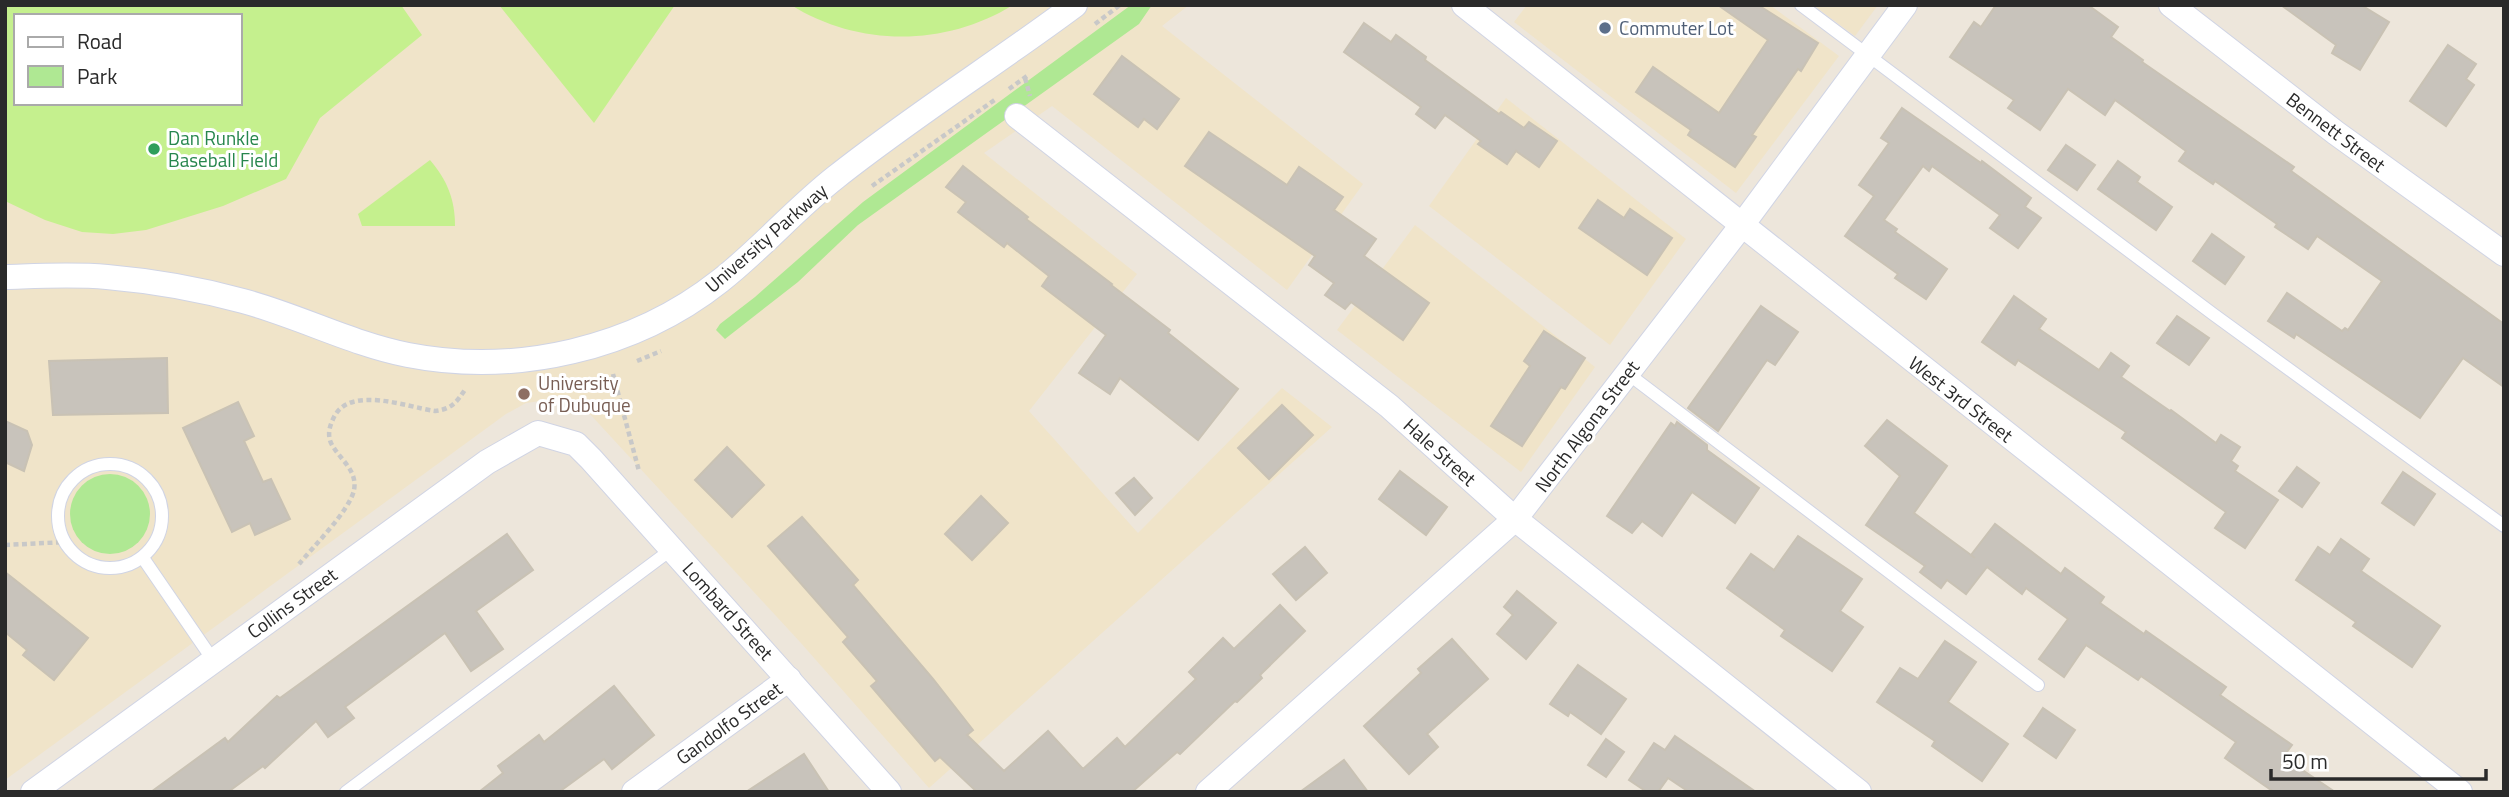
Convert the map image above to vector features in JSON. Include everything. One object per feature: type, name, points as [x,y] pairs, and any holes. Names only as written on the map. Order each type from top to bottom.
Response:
[{"type":"street","name":"University Parkway","points":[[5,277],[107,277],[191,289],[268,308],[408,355],[456,360],[520,361],[579,350],[641,328],[694,300],[755,251],[835,177],[1075,5]]},
{"type":"street","name":"West 3rd Street","points":[[1464,5],[2460,792]]},
{"type":"street","name":"North Algona Street","points":[[1208,792],[1515,519],[1742,225],[1905,5]]},
{"type":"street","name":"Bennett Street","points":[[2171,5],[2336,133],[2504,254]]},
{"type":"street","name":"Hale Street","points":[[1017,116],[1389,406],[1515,519],[1859,792]]},
{"type":"street","name":"Collins Street","points":[[33,792],[487,462],[538,433],[559,438]]},
{"type":"street","name":"Lombard Street","points":[[559,438],[576,444],[620,491],[889,792]]},
{"type":"street","name":"Gandolfo Street","points":[[634,792],[789,679]]},
{"type":"lane","points":[[1801,5],[2213,314],[2504,526]]},
{"type":"lane","points":[[1627,373],[2038,685]]},
{"type":"lane","points":[[106,463],[123,465],[139,472],[152,484],[160,500],[162,517],[159,534],[143,558],[121,567],[105,568],[89,563],[75,554],[65,542],[58,525],[58,508],[64,491],[74,477],[89,468],[106,463]]},
{"type":"lane","points":[[345,792],[672,549]]},
{"type":"lane","points":[[143,558],[213,660]]},
{"type":"path","points":[[1087,29],[1120,5]]},
{"type":"path","points":[[870,188],[1035,69]]},
{"type":"path","points":[[628,364],[665,348]]},
{"type":"path","points":[[613,370],[639,471],[620,491]]},
{"type":"path","points":[[457,387],[478,388]]},
{"type":"path","points":[[293,571],[344,510],[355,488],[350,469],[329,437],[335,414],[357,399],[435,411],[446,410],[455,405],[466,388]]},
{"type":"path","points":[[5,545],[65,542]]},
{"type":"shaded area","name":"University of Dubuque","points":[[5,5],[1189,5],[1162,26],[1363,184],[1287,290],[1052,106],[984,153],[1137,274],[1029,411],[1138,533],[1282,388],[1332,427],[929,788],[800,642],[589,413],[575,404],[555,399],[526,403],[506,414],[5,780]]},
{"type":"shaded area","points":[[1527,5],[1770,5],[1839,56],[1736,193],[1514,22]]},
{"type":"shaded area","points":[[1813,5],[1878,5],[1855,36]]},
{"type":"shaded area","points":[[1506,98],[1686,239],[1610,345],[1429,206]]},
{"type":"shaded area","points":[[1415,225],[1595,367],[1521,472],[1337,330]]},
{"type":"green space","name":"Dan Runkle Baseball Field","points":[[5,5],[401,5],[422,35],[320,118],[286,179],[223,206],[146,230],[113,234],[82,232],[45,220],[5,201]]},
{"type":"green space","points":[[499,5],[675,5],[594,123]]},
{"type":"green space","points":[[791,5],[1013,5],[987,19],[959,29],[931,35],[902,36],[873,35],[844,29]]},
{"type":"green space","points":[[1131,5],[1152,5],[1139,24],[858,225],[798,282],[725,339],[716,330],[863,202]]},
{"type":"green space","points":[[430,160],[449,190],[455,226],[362,226],[358,214]]},
{"type":"green space","points":[[110,474],[125,477],[138,486],[147,499],[150,514],[147,529],[138,542],[125,551],[110,554],[95,551],[82,542],[73,529],[70,514],[73,499],[82,486],[95,477]]},
{"type":"building","points":[[1718,5],[1758,5],[1818,43],[1801,71],[1798,69],[1752,135],[1756,137],[1735,167],[1688,135],[1691,130],[1636,92],[1653,67],[1719,113],[1768,40]]},
{"type":"building","points":[[1996,5],[2088,5],[2118,27],[2111,37],[2143,60],[2142,62],[2294,167],[2291,171],[2504,324],[2504,387],[2463,358],[2420,418],[2296,334],[2294,338],[2268,321],[2287,293],[2342,331],[2345,328],[2348,330],[2382,281],[2317,236],[2308,249],[2275,227],[2277,224],[2215,181],[2213,184],[2179,161],[2186,151],[2115,100],[2105,115],[2068,89],[2040,130],[2008,108],[2014,100],[1950,57],[1974,22],[1981,27]]},
{"type":"building","points":[[2281,5],[2361,5],[2389,22],[2360,70],[2332,53],[2336,45]]},
{"type":"building","points":[[1364,23],[1391,42],[1396,35],[1426,57],[1425,60],[1499,114],[1501,112],[1524,128],[1529,122],[1557,141],[1539,167],[1516,151],[1507,164],[1478,144],[1481,141],[1445,115],[1435,128],[1416,114],[1421,107],[1344,52]]},
{"type":"building","points":[[2448,45],[2476,64],[2466,79],[2474,85],[2446,126],[2410,101]]},
{"type":"building","points":[[1122,56],[1179,99],[1157,129],[1144,119],[1138,127],[1094,94]]},
{"type":"building","points":[[1902,108],[1981,163],[1982,161],[2031,198],[2025,207],[2041,218],[2018,248],[1990,228],[2000,215],[1932,166],[1929,171],[1923,166],[1884,220],[1897,229],[1895,232],[1947,269],[1926,299],[1895,278],[1898,274],[1845,236],[1874,196],[1859,185],[1889,143],[1881,138]]},
{"type":"building","points":[[1209,132],[1287,185],[1299,167],[1343,197],[1334,210],[1376,239],[1364,256],[1429,303],[1403,340],[1351,302],[1345,309],[1325,295],[1334,283],[1309,265],[1315,256],[1185,166]]},
{"type":"building","points":[[2066,145],[2095,165],[2077,190],[2048,170]]},
{"type":"building","points":[[2118,161],[2140,177],[2137,182],[2172,207],[2156,230],[2098,189]]},
{"type":"building","points":[[963,166],[1028,217],[1026,219],[1170,330],[1168,333],[1238,389],[1198,440],[1120,378],[1110,394],[1079,373],[1106,335],[1042,286],[1049,276],[1007,243],[1004,247],[958,212],[966,202],[946,187]]},
{"type":"building","points":[[1598,200],[1624,218],[1630,209],[1672,238],[1647,275],[1579,228]]},
{"type":"building","points":[[2212,234],[2244,257],[2225,284],[2193,261]]},
{"type":"building","points":[[2014,296],[2046,319],[2039,329],[2099,370],[2111,353],[2129,366],[2121,377],[2216,443],[2221,435],[2240,447],[2231,461],[2238,466],[2235,471],[2278,500],[2245,548],[2215,528],[2226,512],[2122,438],[2126,432],[2018,360],[2015,365],[1982,342]]},
{"type":"building","points":[[1761,306],[1798,332],[1775,365],[1767,360],[1718,431],[1688,408]]},
{"type":"building","points":[[2177,316],[2209,338],[2189,365],[2157,343]]},
{"type":"building","points":[[1544,331],[1585,358],[1565,389],[1561,387],[1522,446],[1491,426],[1530,366],[1524,361]]},
{"type":"building","points":[[167,358],[168,413],[53,415],[49,361]]},
{"type":"building","points":[[238,402],[254,436],[244,441],[263,482],[271,479],[290,519],[255,535],[250,523],[232,532],[183,428]]},
{"type":"building","points":[[1282,405],[1313,435],[1269,479],[1238,448]]},
{"type":"building","points":[[1887,420],[1947,466],[1914,513],[1975,558],[1971,555],[1995,524],[2061,574],[2065,568],[2104,597],[2100,603],[2144,634],[2146,631],[2226,687],[2220,695],[2292,745],[2283,757],[2335,792],[2274,792],[2225,758],[2236,742],[2141,676],[2138,680],[2086,645],[2064,677],[2039,659],[2068,619],[2026,588],[2022,594],[1987,567],[1966,594],[1947,580],[1941,588],[1920,572],[1925,566],[1866,525],[1900,476],[1865,446]]},
{"type":"building","points":[[5,421],[27,431],[32,445],[24,471],[5,462]]},
{"type":"building","points":[[1677,422],[1707,445],[1707,450],[1759,488],[1735,523],[1692,492],[1662,536],[1642,521],[1632,533],[1607,516],[1671,423],[1675,426]]},
{"type":"building","points":[[727,447],[764,485],[732,517],[695,480]]},
{"type":"building","points":[[2297,467],[2319,483],[2302,507],[2279,491]]},
{"type":"building","points":[[1400,471],[1447,507],[1426,535],[1379,499]]},
{"type":"building","points":[[2403,472],[2435,494],[2414,525],[2382,503]]},
{"type":"building","points":[[1134,478],[1152,498],[1135,515],[1116,493]]},
{"type":"building","points":[[981,496],[1008,523],[972,560],[945,534]]},
{"type":"building","points":[[802,517],[858,580],[853,585],[973,730],[967,735],[1004,771],[1048,731],[1083,769],[1117,738],[1125,747],[1196,679],[1189,672],[1223,638],[1234,649],[1280,605],[1305,631],[1237,702],[1180,754],[1177,752],[1132,792],[977,792],[940,757],[935,761],[871,686],[877,681],[843,642],[848,637],[768,546]]},
{"type":"building","points":[[507,534],[533,570],[476,611],[503,649],[471,671],[445,633],[345,707],[354,718],[328,737],[316,721],[265,768],[263,766],[228,792],[151,792],[225,738],[228,742],[277,696],[280,698]]},
{"type":"building","points":[[1798,536],[1862,579],[1840,611],[1863,627],[1832,671],[1781,636],[1785,630],[1727,588],[1751,554],[1774,570]]},
{"type":"building","points":[[2341,539],[2369,559],[2361,571],[2440,626],[2412,667],[2353,626],[2356,622],[2296,580],[2318,547],[2330,555]]},
{"type":"building","points":[[1305,547],[1327,573],[1296,600],[1273,574]]},
{"type":"building","points":[[5,572],[88,638],[54,680],[23,655],[27,650],[5,632]]},
{"type":"building","points":[[1517,591],[1556,623],[1526,659],[1497,634],[1513,615],[1504,607]]},
{"type":"building","points":[[1452,639],[1488,679],[1427,734],[1438,747],[1409,774],[1364,726],[1421,673],[1418,669]]},
{"type":"building","points":[[1945,641],[1976,662],[1948,702],[2008,744],[1982,781],[1932,746],[1935,741],[1877,702],[1900,668],[1918,679]]},
{"type":"building","points":[[1578,665],[1626,699],[1601,734],[1570,712],[1568,716],[1550,704]]},
{"type":"building","points":[[614,686],[654,735],[612,769],[604,759],[559,792],[479,792],[503,773],[498,766],[539,735],[544,742]]},
{"type":"building","points":[[2043,708],[2075,730],[2056,758],[2024,736]]},
{"type":"building","points":[[1675,736],[1756,792],[1689,792],[1668,778],[1658,792],[1647,792],[1629,780],[1654,743],[1665,750]]},
{"type":"building","points":[[1606,739],[1624,752],[1606,777],[1588,765]]},
{"type":"building","points":[[804,754],[829,792],[746,792]]},
{"type":"building","points":[[1344,760],[1368,792],[1300,792]]},
{"type":"place","name":"Commuter Lot","points":[[1605,28]]},
{"type":"place","name":"Dan Runkle Baseball Field","points":[[154,149]]},
{"type":"place","name":"University of Dubuque","points":[[524,394]]}]
